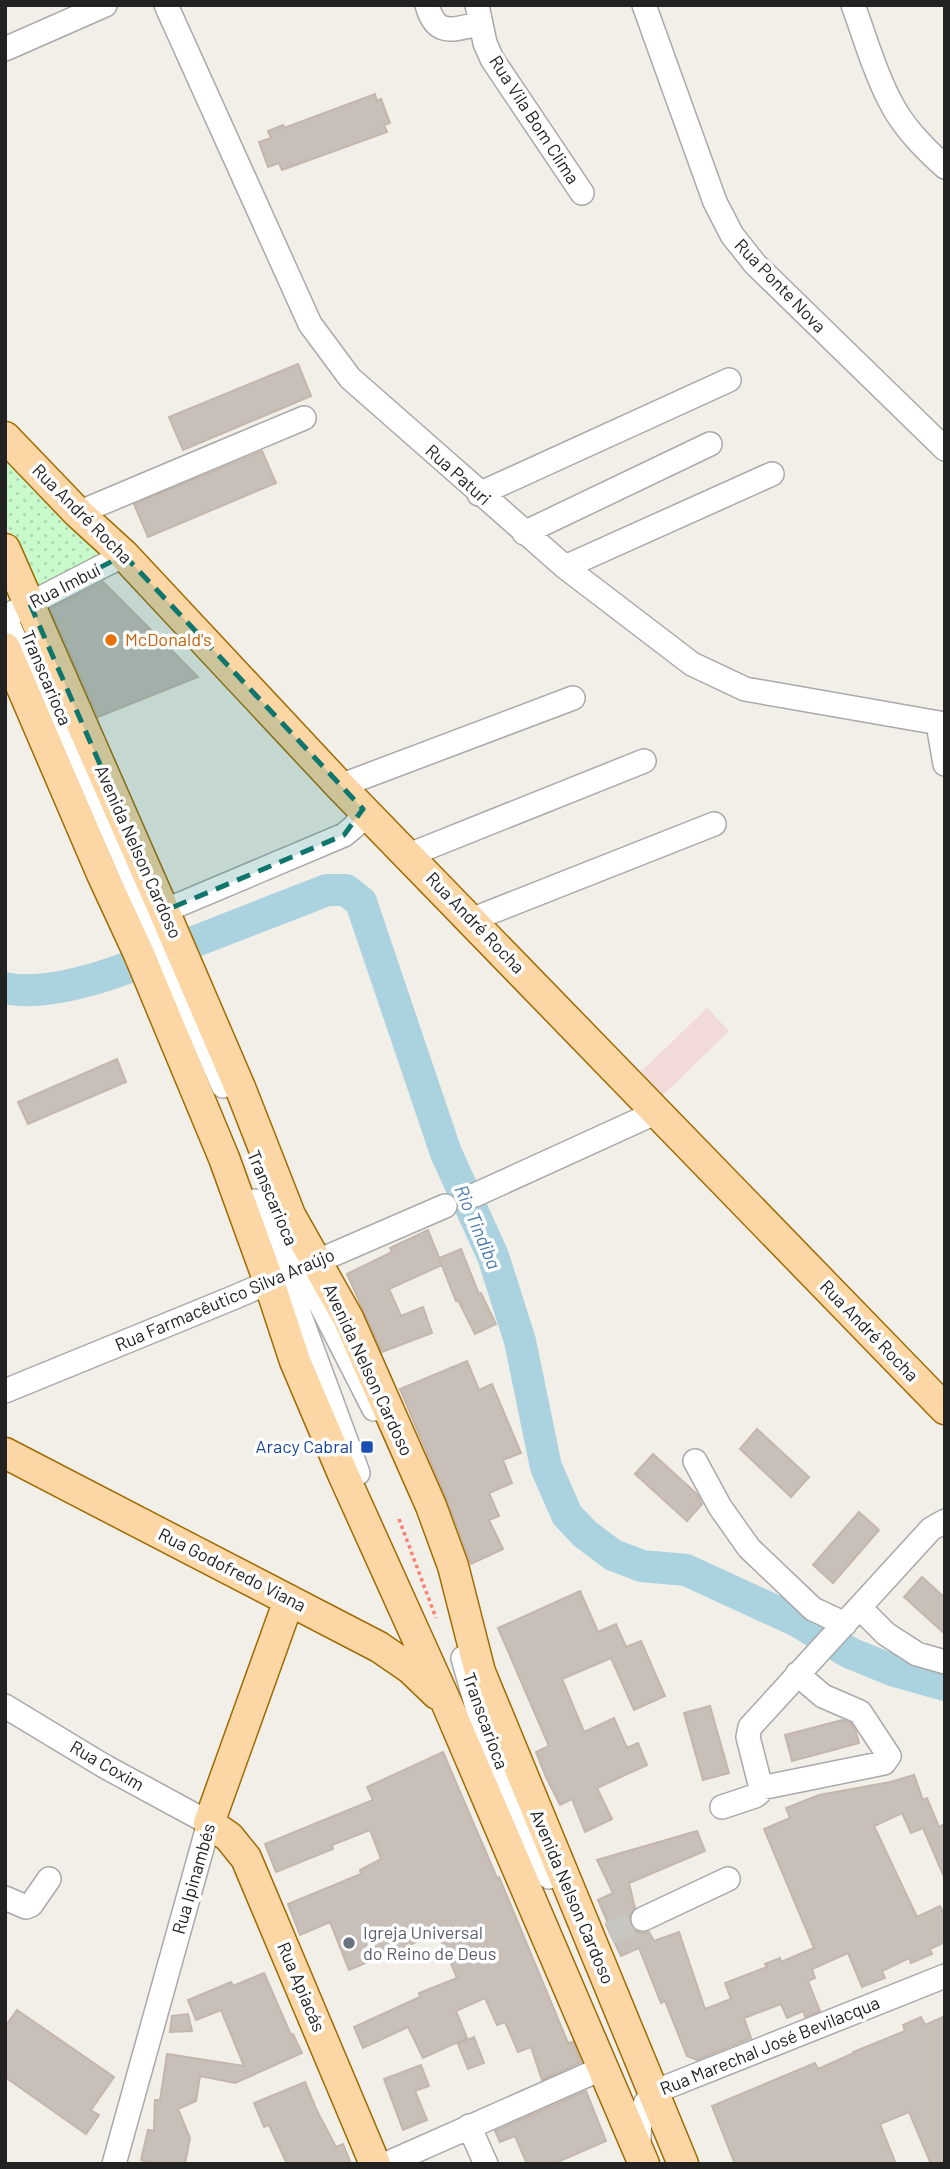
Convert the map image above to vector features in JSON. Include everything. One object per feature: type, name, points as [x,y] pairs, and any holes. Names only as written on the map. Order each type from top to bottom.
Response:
[{"type":"main road","name":"Rua André Rocha","points":[[5,437],[78,513],[124,555],[340,786],[945,1409]]},
{"type":"main road","name":"Avenida Nelson Cardoso","points":[[5,549],[14,612],[164,911],[160,956],[224,1158],[293,1272],[360,1344],[431,1506],[453,1566],[480,1672],[600,1936],[646,2106],[683,2164]]},
{"type":"main road","name":"Avenida Nelson Cardoso","points":[[5,648],[102,874],[160,956],[241,1090],[290,1215],[295,1361],[447,1704],[603,2068],[646,2160]]},
{"type":"main road","name":"Rua Godofredo Viana","points":[[5,1453],[391,1654],[426,1682],[447,1704]]},
{"type":"main road","name":"Rua Ipinambés","points":[[209,1823],[289,1600]]},
{"type":"main road","name":"Rua Apiacás","points":[[209,1823],[229,1837],[246,1858],[374,2164]]},
{"type":"street","points":[[5,49],[105,5]]},
{"type":"street","name":"Rua Paturi","points":[[166,5],[310,324],[349,378],[524,533],[692,664],[745,689],[941,724]]},
{"type":"street","points":[[427,5],[436,26],[443,29],[478,15]]},
{"type":"street","name":"Rua Ponte Nova","points":[[644,5],[715,202],[732,235],[755,264],[945,449]]},
{"type":"street","points":[[853,5],[890,101],[925,150],[945,167]]},
{"type":"street","name":"Rua Vila Bom Clima","points":[[478,15],[492,59],[582,194]]},
{"type":"street","points":[[479,494],[729,380]]},
{"type":"street","points":[[78,513],[304,418]]},
{"type":"street","points":[[524,533],[710,444]]},
{"type":"street","points":[[565,567],[772,474]]},
{"type":"street","name":"Rua Imbuí","points":[[14,612],[124,555]]},
{"type":"street","name":"Transcarioca","points":[[5,585],[14,612],[160,956]]},
{"type":"street","points":[[340,786],[573,698]]},
{"type":"street","points":[[941,724],[945,764]]},
{"type":"street","points":[[409,856],[644,761]]},
{"type":"street","points":[[164,911],[344,835],[356,825],[363,809]]},
{"type":"street","points":[[471,919],[714,824]]},
{"type":"street","points":[[475,1195],[657,1112]]},
{"type":"street","name":"Rua Farmacêutico Silva Araújo","points":[[5,1391],[445,1206]]},
{"type":"street","name":"Transcarioca","points":[[293,1272],[352,1459],[646,2106]]},
{"type":"street","name":"Transcarioca","points":[[293,1272],[381,1425],[412,1491],[436,1559],[480,1718],[669,2164]]},
{"type":"street","points":[[695,1461],[720,1507],[749,1548],[813,1609],[886,1634],[917,1654],[945,1662]]},
{"type":"street","points":[[722,1807],[755,1796],[761,1788],[748,1732],[750,1727],[931,1529],[945,1521]]},
{"type":"street","points":[[761,1788],[884,1763],[888,1756],[860,1712],[823,1696],[802,1668]]},
{"type":"street","name":"Rua Coxim","points":[[5,1706],[104,1766],[209,1823]]},
{"type":"street","name":"Rua Ipinambés","points":[[114,2164],[209,1823]]},
{"type":"street","points":[[5,1898],[26,1907],[31,1905],[49,1879]]},
{"type":"street","points":[[643,1919],[728,1879]]},
{"type":"street","name":"Rua Marechal José Bevilacqua","points":[[646,2106],[945,1976]]},
{"type":"street","points":[[386,2164],[603,2068]]},
{"type":"street","points":[[646,2106],[646,2160]]},
{"type":"street","points":[[469,2126],[486,2164]]},
{"type":"path","points":[[399,1519],[436,1618]]},
{"type":"highlighted area","points":[[124,555],[363,809],[344,835],[164,911],[30,604]]},
{"type":"shaded area","points":[[707,1008],[729,1031],[663,1095],[641,1072]]},
{"type":"green space","points":[[5,455],[103,558],[34,593],[5,521]]},
{"type":"building","points":[[375,94],[377,101],[381,99],[390,123],[384,125],[387,132],[282,170],[279,163],[268,167],[259,142],[271,138],[268,131],[283,125],[284,128]]},
{"type":"building","points":[[298,364],[311,396],[183,450],[169,417]]},
{"type":"building","points":[[262,451],[276,483],[148,537],[134,504]]},
{"type":"building","name":"McDonald's","points":[[103,582],[198,677],[98,717],[50,609]]},
{"type":"building","points":[[117,1059],[126,1082],[28,1124],[18,1102]]},
{"type":"building","points":[[428,1230],[442,1265],[389,1289],[401,1316],[423,1307],[432,1333],[382,1352],[347,1274],[392,1252],[390,1248]]},
{"type":"building","points":[[461,1249],[479,1294],[481,1293],[496,1324],[475,1334],[458,1300],[456,1301],[439,1258]]},
{"type":"building","points":[[467,1361],[479,1390],[492,1384],[521,1453],[503,1460],[512,1483],[489,1493],[499,1516],[489,1520],[503,1549],[471,1564],[400,1389]]},
{"type":"building","points":[[757,1429],[809,1477],[791,1497],[740,1449]]},
{"type":"building","points":[[653,1454],[697,1494],[702,1504],[687,1521],[635,1474]]},
{"type":"building","points":[[859,1512],[879,1530],[833,1583],[813,1565]]},
{"type":"building","points":[[922,1577],[945,1598],[945,1634],[904,1597]]},
{"type":"building","points":[[580,1591],[598,1632],[616,1624],[626,1647],[641,1641],[665,1696],[634,1710],[611,1658],[562,1679],[584,1732],[614,1718],[627,1748],[638,1743],[647,1765],[597,1788],[612,1819],[585,1832],[572,1799],[560,1805],[546,1777],[536,1752],[549,1746],[498,1628]]},
{"type":"building","points":[[710,1706],[729,1773],[703,1780],[684,1713]]},
{"type":"building","points":[[842,1720],[851,1723],[859,1743],[792,1761],[785,1735]]},
{"type":"building","points":[[443,1752],[497,1878],[499,1877],[568,2043],[573,2042],[581,2062],[542,2080],[531,2047],[518,2052],[505,2022],[497,2025],[485,1998],[456,2011],[467,2038],[423,2058],[408,2027],[363,2048],[354,2027],[420,1997],[419,1993],[457,1978],[438,1933],[349,1970],[330,1922],[300,1935],[288,1904],[361,1874],[360,1870],[381,1859],[370,1830],[332,1845],[333,1849],[276,1872],[265,1844],[373,1800],[367,1787]]},
{"type":"building","points":[[914,1775],[923,1800],[927,1798],[939,1827],[945,1824],[945,1879],[923,1828],[911,1833],[902,1813],[874,1826],[917,1917],[940,1906],[945,1916],[945,1942],[930,1949],[932,1954],[911,1963],[909,1958],[882,1971],[885,1978],[862,1987],[848,1953],[812,1969],[815,1978],[808,1981],[820,2011],[805,2017],[803,2011],[787,2018],[781,2004],[744,2018],[751,2038],[697,2060],[687,2056],[665,2001],[661,2003],[639,1948],[621,1956],[610,1933],[598,1900],[613,1893],[597,1860],[697,1831],[705,1851],[629,1883],[635,1908],[629,1919],[634,1930],[649,1932],[654,1941],[679,1932],[705,2009],[731,1999],[725,1983],[767,1967],[765,1964],[780,1958],[781,1962],[814,1948],[764,1829],[790,1818],[786,1808],[819,1795]]},
{"type":"building","points":[[264,1973],[291,2035],[293,2034],[302,2053],[235,2083],[200,2076],[196,2101],[178,2109],[190,2138],[185,2164],[155,2164],[141,2160],[148,2130],[154,2131],[155,2100],[160,2100],[167,2054],[244,2066],[221,2010],[196,2020],[188,2000],[231,1982],[233,1986]]},
{"type":"building","points":[[17,2010],[114,2077],[91,2110],[99,2115],[86,2134],[5,2077],[5,2027]]},
{"type":"building","points":[[188,2014],[192,2031],[170,2032],[172,2016]]},
{"type":"building","points":[[945,2016],[945,2164],[931,2164],[909,2112],[880,2124],[896,2164],[735,2164],[712,2106],[815,2063],[818,2069],[905,2031],[903,2025],[921,2017],[925,2025]]},
{"type":"building","points":[[474,2037],[484,2063],[468,2069],[458,2044]]},
{"type":"building","points":[[421,2065],[429,2086],[415,2091],[427,2120],[403,2130],[384,2079]]},
{"type":"building","points":[[305,2082],[336,2147],[343,2144],[351,2164],[287,2164],[269,2125],[264,2127],[254,2103]]},
{"type":"building","points":[[586,2091],[606,2141],[553,2164],[527,2164],[515,2136],[500,2142],[495,2131]]},
{"type":"waterway","name":"Rio Tindiba","points":[[5,988],[51,989],[76,984],[153,958],[327,890],[346,890],[361,902],[446,1153],[493,1256],[520,1341],[546,1467],[567,1515],[585,1534],[613,1555],[642,1566],[686,1570],[797,1621],[850,1653],[892,1670],[945,1685]]},
{"type":"tunnel","points":[[610,1933],[643,1919]]},
{"type":"place","name":"McDonald's","points":[[111,640]]},
{"type":"place","name":"Aracy Cabral","points":[[367,1447]]},
{"type":"place","name":"Igreja Universal do Reino de Deus","points":[[349,1943]]}]
